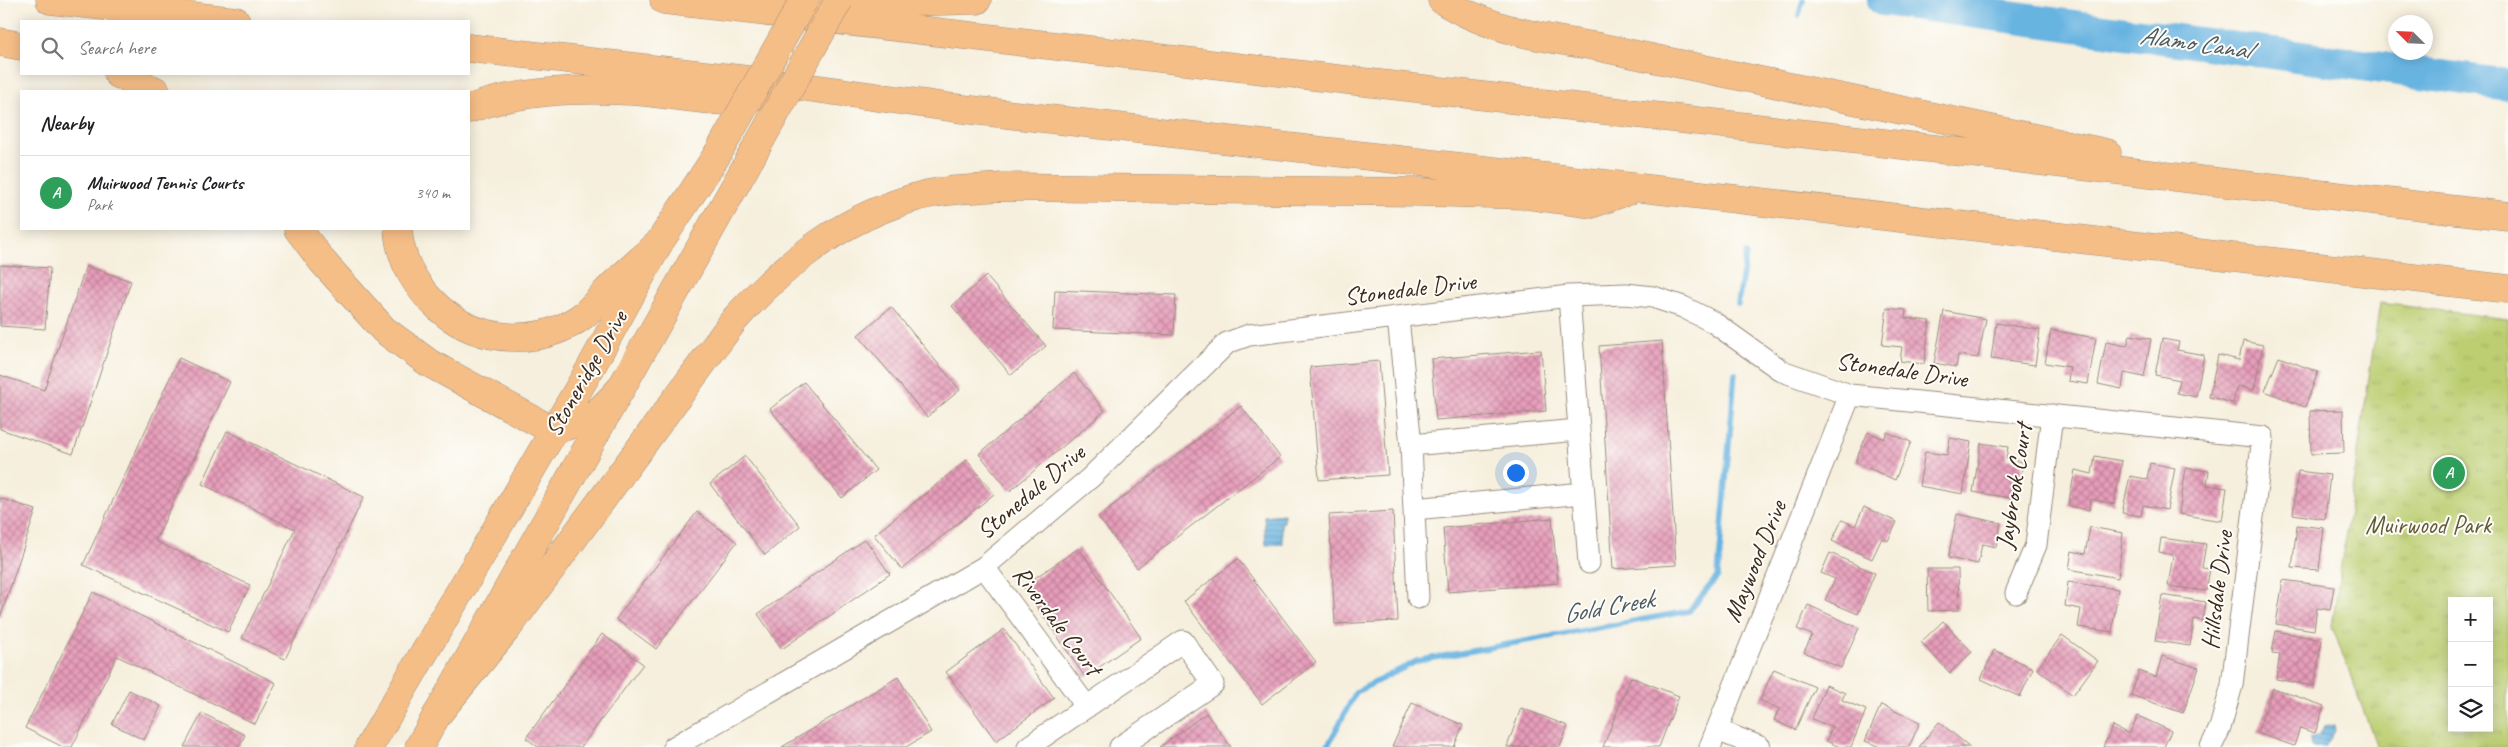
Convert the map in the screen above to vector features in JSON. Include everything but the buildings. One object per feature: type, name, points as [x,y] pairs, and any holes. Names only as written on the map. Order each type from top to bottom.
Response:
[{"type":"main road","points":[[50,0],[227,20]]},
{"type":"main road","points":[[664,0],[2508,216]]},
{"type":"main road","name":"Stoneridge Drive","points":[[369,747],[552,430],[590,368],[659,243],[717,155],[804,0]]},
{"type":"main road","name":"Stoneridge Drive","points":[[419,747],[839,0]]},
{"type":"main road","points":[[769,12],[904,2],[977,0]]},
{"type":"main road","points":[[1442,0],[1498,27],[2123,156],[2184,178]]},
{"type":"main road","points":[[0,42],[20,46]]},
{"type":"main road","points":[[470,48],[784,84],[965,109],[2508,289]]},
{"type":"main road","points":[[120,75],[154,90]]},
{"type":"main road","points":[[470,109],[487,102],[526,95],[577,91],[630,91],[740,101],[784,84]]},
{"type":"main road","points":[[436,716],[509,626],[735,319],[766,285],[802,255],[840,230],[880,210],[921,196],[961,190],[1003,188],[1430,192],[1525,195],[1591,204],[1638,187]]},
{"type":"main road","points":[[299,230],[322,261],[384,330],[429,363],[552,430],[583,422],[599,414],[622,387]]},
{"type":"main road","points":[[398,230],[399,244],[411,275],[429,300],[450,318],[472,330],[498,336],[528,337],[557,329],[585,314],[659,243]]},
{"type":"street","name":"Stonedale Drive","points":[[674,747],[984,567],[1090,478],[1227,343],[1248,335],[1569,296],[1635,295],[1653,297],[1683,307],[1713,322],[1782,371],[1850,395],[2263,438]]},
{"type":"street","points":[[1569,296],[1589,563]]},
{"type":"street","points":[[1398,318],[1411,445],[1418,598]]},
{"type":"street","name":"Maywood Drive","points":[[1713,738],[1850,395]]},
{"type":"street","name":"Jaybrook Court","points":[[2016,594],[2036,545],[2052,415]]},
{"type":"street","points":[[1411,445],[1578,430]]},
{"type":"street","name":"Hillsdale Drive","points":[[2210,747],[2220,728],[2232,685],[2263,438]]},
{"type":"street","points":[[1414,509],[1583,493]]},
{"type":"street","name":"Riverdale Court","points":[[984,567],[1087,706]]},
{"type":"street","name":"Riverdale Court","points":[[1028,747],[1183,640],[1213,684],[1120,747]]},
{"type":"street","points":[[1713,738],[1760,747]]},
{"type":"green space","name":"Muirwood Park","points":[[2380,303],[2508,319],[2508,747],[2377,747],[2332,626]]},
{"type":"water","points":[[1284,514],[1284,522],[1281,523],[1283,544],[1266,545],[1264,516]]},
{"type":"water","points":[[2324,726],[2334,726],[2335,731],[2325,747],[2311,747],[2310,739],[2320,734]]},
{"type":"waterway","name":"Gold Creek","points":[[1799,15],[1803,0]]},
{"type":"waterway","name":"Alamo Canal","points":[[1883,0],[2508,85]]},
{"type":"waterway","name":"Gold Creek","points":[[1738,304],[1746,254]]},
{"type":"waterway","name":"Gold Creek","points":[[1327,747],[1356,692],[1417,661],[1689,611],[1718,576],[1735,373]]},
{"type":"place","name":"Muirwood Tennis Courts","points":[[2449,473]]}]
